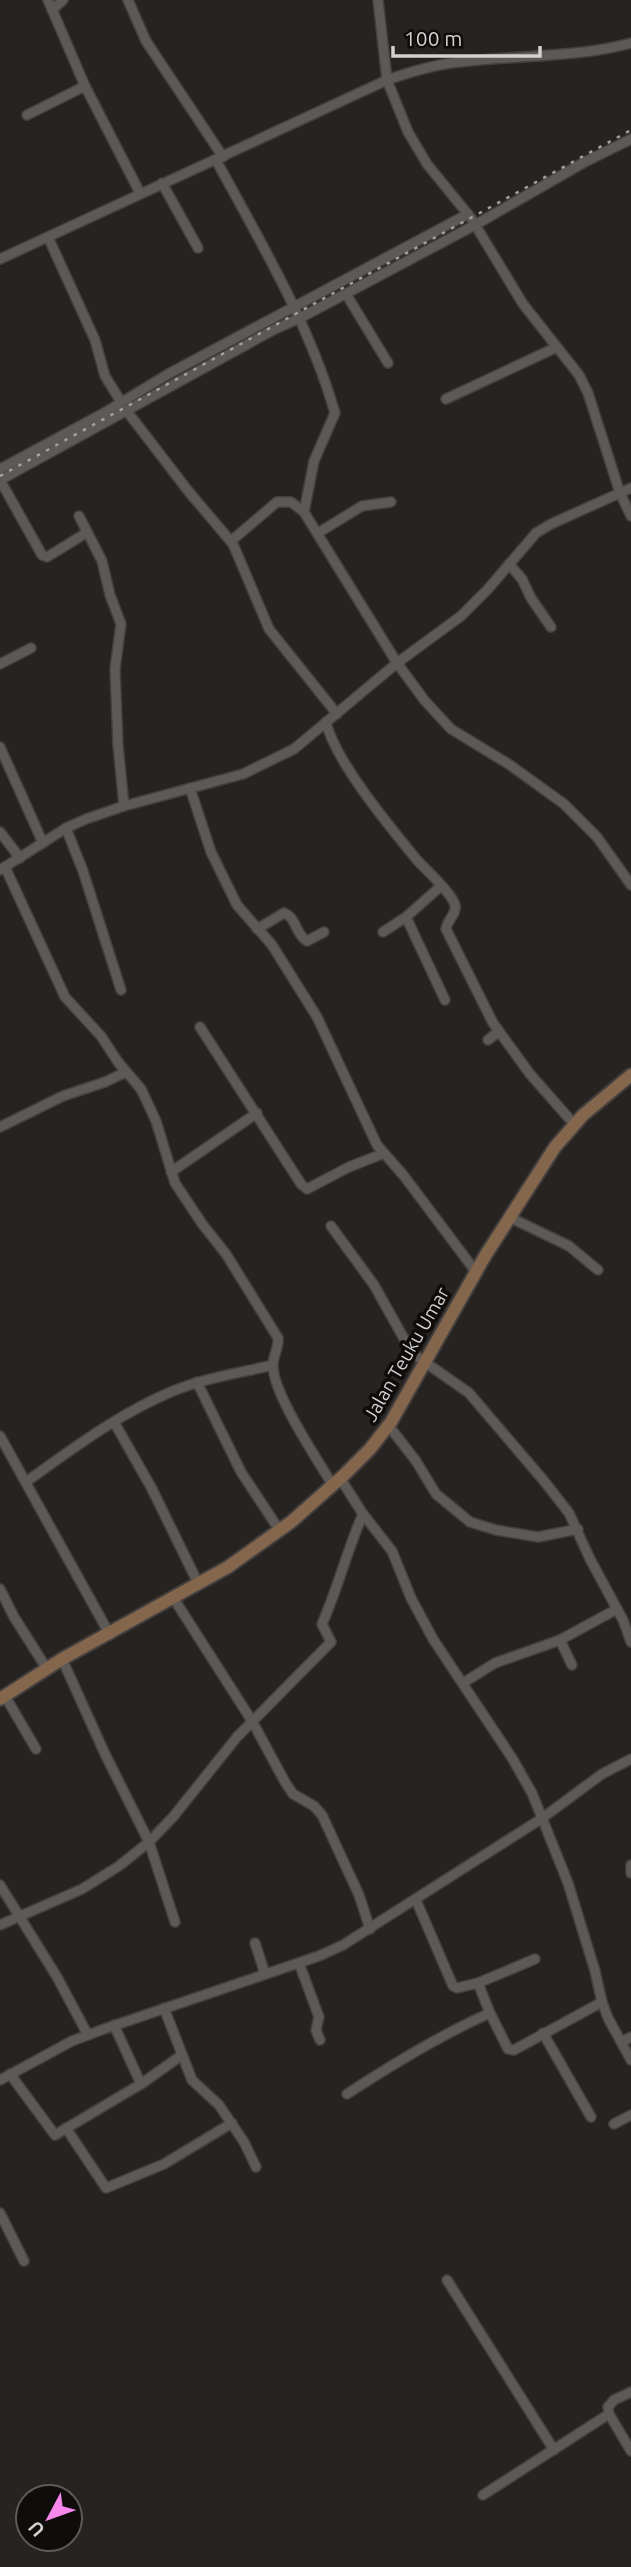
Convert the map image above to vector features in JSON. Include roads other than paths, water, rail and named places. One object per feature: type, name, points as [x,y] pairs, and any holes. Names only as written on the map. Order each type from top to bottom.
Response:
[{"type":"main road","name":"Jalan Teuku Umar","points":[[2,1698],[62,1660],[229,1567],[279,1531],[336,1481],[389,1426],[476,1272],[555,1147],[574,1124],[631,1075]]},
{"type":"street","points":[[48,0],[85,86],[140,193]]},
{"type":"street","points":[[52,10],[63,0]]},
{"type":"street","points":[[128,0],[146,41],[219,159],[295,306],[327,386],[335,413],[314,461],[304,512]]},
{"type":"street","points":[[378,0],[387,80],[408,132],[447,191],[468,214],[523,304],[579,374],[620,493],[631,516]]},
{"type":"street","points":[[0,259],[387,80],[434,66],[459,62],[567,54],[631,43]]},
{"type":"street","points":[[27,115],[85,86]]},
{"type":"street","points":[[0,469],[346,294],[631,139]]},
{"type":"street","points":[[162,183],[198,248]]},
{"type":"street","points":[[86,533],[44,557],[34,544],[0,480],[124,406],[150,384],[468,214]]},
{"type":"street","points":[[48,237],[95,340],[105,376],[124,406],[189,492],[230,541],[269,629],[337,714]]},
{"type":"street","points":[[346,294],[388,363]]},
{"type":"street","points":[[446,399],[556,347]]},
{"type":"street","points":[[631,488],[544,528],[526,543],[488,589],[461,616],[397,663],[293,749],[255,770],[124,806],[66,828],[3,869],[65,997],[101,1036],[141,1089],[156,1121],[170,1172],[184,1199],[226,1254],[278,1338],[273,1365],[275,1377],[288,1407],[336,1481],[392,1551],[427,1629],[532,1793],[568,1883],[602,2002],[631,2060]]},
{"type":"street","points":[[230,541],[277,502],[291,502],[304,512],[397,663],[425,701],[451,729],[510,765],[564,804],[597,837],[631,885]]},
{"type":"street","points":[[318,533],[362,506],[391,502]]},
{"type":"street","points":[[79,516],[103,561],[110,594],[121,624],[115,669],[124,806]]},
{"type":"street","points":[[509,564],[522,579],[531,598],[551,627]]},
{"type":"street","points":[[0,664],[31,648]]},
{"type":"street","points":[[326,722],[328,732],[349,770],[416,859],[452,898],[455,907],[446,929],[499,1031],[530,1074],[574,1124]]},
{"type":"street","points":[[0,747],[43,843]]},
{"type":"street","points":[[190,788],[211,852],[237,905],[272,945],[317,1017],[382,1154],[404,1176],[476,1272]]},
{"type":"street","points":[[66,828],[83,871],[121,990]]},
{"type":"street","points":[[0,832],[20,858]]},
{"type":"street","points":[[383,932],[406,917],[441,886]]},
{"type":"street","points":[[257,929],[284,913],[293,918],[303,939],[307,941],[324,932]]},
{"type":"street","points":[[406,917],[445,1000]]},
{"type":"street","points":[[200,1027],[301,1184],[307,1189],[349,1167],[382,1154]]},
{"type":"street","points":[[488,1040],[499,1031]]},
{"type":"street","points":[[0,1127],[63,1096],[126,1072]]},
{"type":"street","points":[[170,1172],[257,1114]]},
{"type":"street","points":[[509,1217],[569,1246],[598,1270]]},
{"type":"street","points":[[331,1226],[374,1285],[406,1346],[461,1387],[487,1412],[569,1513],[623,1620],[631,1642]]},
{"type":"street","points":[[26,1482],[87,1438],[170,1392],[197,1382],[273,1365]]},
{"type":"street","points":[[197,1382],[241,1472],[279,1531]]},
{"type":"street","points":[[114,1422],[151,1488],[199,1585]]},
{"type":"street","points":[[389,1426],[416,1461],[436,1494],[470,1522],[496,1531],[538,1536],[578,1529]]},
{"type":"street","points":[[0,1436],[4,1453],[26,1482],[110,1635]]},
{"type":"street","points":[[0,1925],[82,1889],[119,1866],[149,1842],[168,1823],[252,1721],[331,1642],[322,1624],[332,1604],[346,1554],[363,1514]]},
{"type":"street","points":[[0,1589],[47,1670]]},
{"type":"street","points":[[174,1599],[252,1721],[293,1794],[314,1806],[327,1824],[359,1895],[370,1928]]},
{"type":"street","points":[[463,1683],[495,1663],[560,1640],[617,1609]]},
{"type":"street","points":[[623,1620],[631,1614]]},
{"type":"street","points":[[560,1640],[572,1665]]},
{"type":"street","points":[[62,1660],[104,1754],[149,1842],[175,1922]]},
{"type":"street","points":[[2,1698],[36,1749]]},
{"type":"street","points":[[0,2080],[88,2035],[343,1945],[541,1819],[602,1774],[631,1759]]},
{"type":"street","points":[[631,1865],[631,1872]]},
{"type":"street","points":[[0,1885],[22,1916],[88,2035]]},
{"type":"street","points":[[416,1900],[453,1986],[457,1988],[478,1983],[535,1959]]},
{"type":"street","points":[[255,1943],[265,1974]]},
{"type":"street","points":[[299,1962],[319,2017],[316,2030],[320,2040]]},
{"type":"street","points":[[478,1983],[502,2040],[510,2050],[602,2002]]},
{"type":"street","points":[[164,2008],[192,2080],[219,2105],[256,2167]]},
{"type":"street","points":[[347,2094],[397,2062],[490,2012]]},
{"type":"street","points":[[114,2025],[141,2084]]},
{"type":"street","points":[[543,2034],[591,2117]]},
{"type":"street","points":[[621,2042],[631,2037]]},
{"type":"street","points":[[10,2074],[55,2135],[141,2084],[182,2055]]},
{"type":"street","points":[[614,2124],[631,2115]]},
{"type":"street","points":[[66,2128],[106,2188],[164,2164],[232,2123]]},
{"type":"street","points":[[0,2213],[24,2261]]},
{"type":"street","points":[[447,2280],[554,2451]]},
{"type":"street","points":[[631,2392],[610,2403],[610,2414],[631,2451]]},
{"type":"street","points":[[483,2495],[610,2414]]},
{"type":"railway","points":[[0,476],[631,130]]}]
